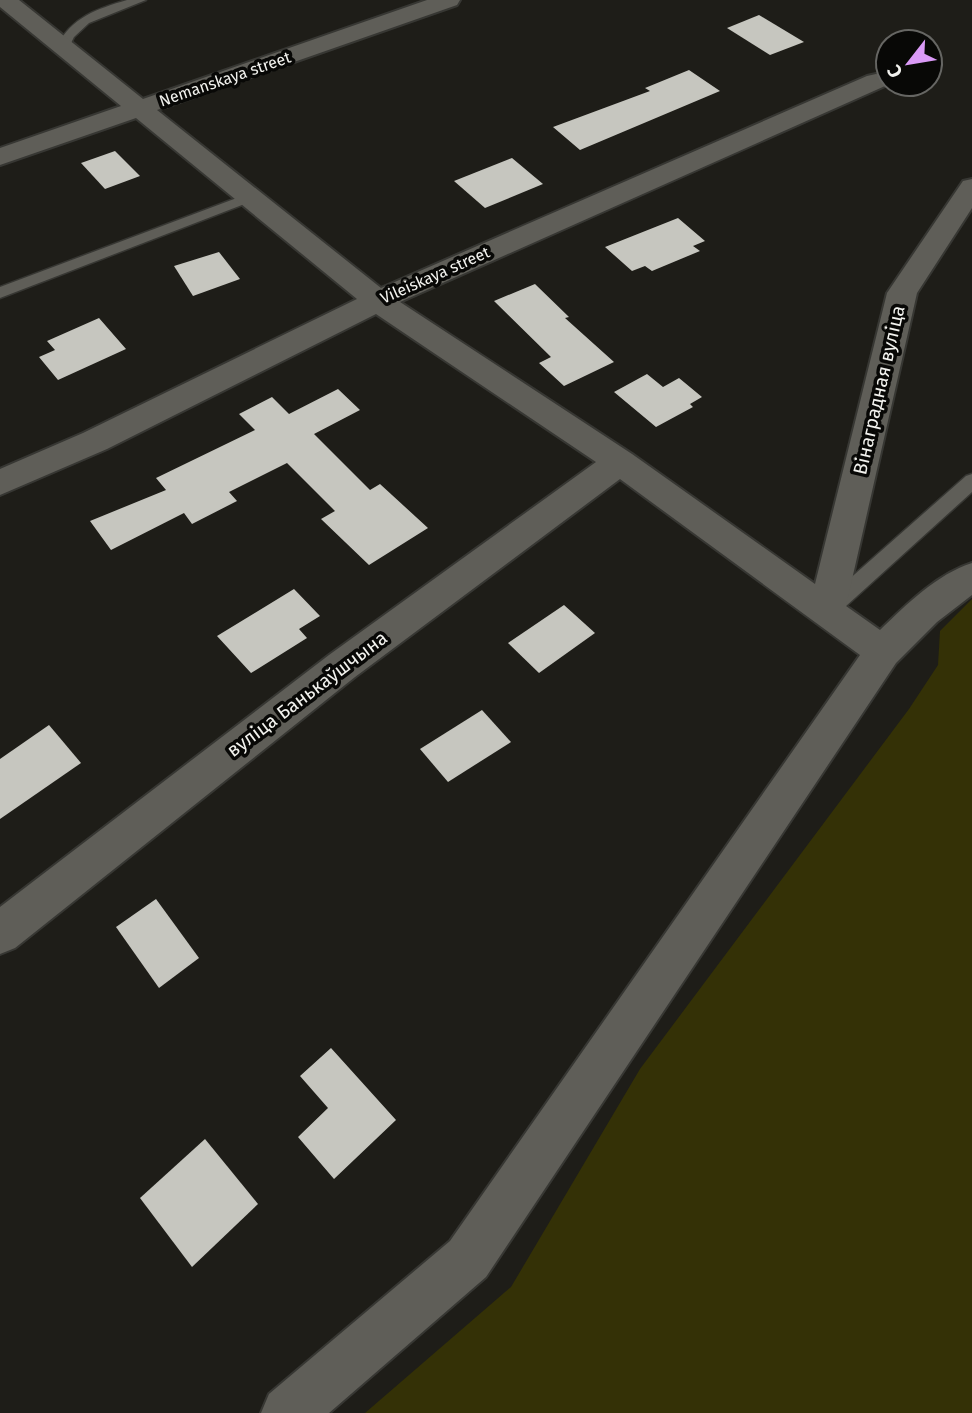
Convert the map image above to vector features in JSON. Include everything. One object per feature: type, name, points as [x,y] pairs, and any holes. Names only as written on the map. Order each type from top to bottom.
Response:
[{"type":"street","points":[[5,0],[377,301],[620,462],[883,652]]},
{"type":"street","name":"Nemanskaya street","points":[[0,157],[449,0]]},
{"type":"street","name":"Vileiskaya street","points":[[0,483],[95,441],[377,301],[874,81]]},
{"type":"street","name":"Вінаградная вуліца","points":[[827,611],[902,293],[972,187]]},
{"type":"street","name":"вуліца Банькаўшчына","points":[[0,933],[342,666],[620,462]]},
{"type":"street","points":[[288,1413],[468,1259],[883,652],[912,620],[972,577]]},
{"type":"lane","points":[[63,46],[68,34],[77,24],[110,9],[140,0]]},
{"type":"lane","points":[[0,293],[250,197]]},
{"type":"lane","points":[[827,611],[972,481]]},
{"type":"shaded area","points":[[972,599],[972,1413],[365,1413],[511,1287],[640,1069],[909,709],[938,665],[940,631]]},
{"type":"building","points":[[759,15],[804,42],[770,55],[727,28]]},
{"type":"building","points":[[689,70],[720,91],[580,150],[553,127],[650,91],[645,88]]},
{"type":"building","points":[[115,151],[140,176],[105,189],[81,163]]},
{"type":"building","points":[[512,158],[543,184],[485,208],[454,181]]},
{"type":"building","points":[[678,218],[705,241],[693,246],[700,251],[652,271],[645,266],[632,271],[605,247]]},
{"type":"building","points":[[219,252],[240,279],[193,296],[174,266]]},
{"type":"building","points":[[535,284],[569,317],[565,318],[614,362],[564,386],[539,363],[551,357],[494,301]]},
{"type":"building","points":[[99,318],[126,349],[58,380],[39,357],[55,350],[47,341]]},
{"type":"building","points":[[647,374],[663,387],[679,378],[702,397],[690,404],[693,407],[656,427],[614,392]]},
{"type":"building","points":[[338,389],[360,410],[314,434],[370,490],[380,484],[428,528],[369,565],[321,519],[335,511],[287,463],[229,492],[237,501],[192,524],[184,513],[111,550],[90,521],[166,490],[156,478],[255,430],[239,414],[272,397],[289,414]]},
{"type":"building","points":[[294,589],[320,616],[299,629],[307,638],[251,673],[217,636]]},
{"type":"building","points":[[564,605],[595,633],[539,673],[508,643]]},
{"type":"building","points":[[482,710],[511,742],[448,782],[420,749]]},
{"type":"building","points":[[49,725],[81,763],[0,819],[0,759]]},
{"type":"building","points":[[156,899],[199,958],[159,988],[116,927]]},
{"type":"building","points":[[331,1048],[396,1120],[334,1179],[298,1137],[328,1108],[300,1076]]},
{"type":"building","points":[[205,1139],[258,1204],[192,1267],[140,1198]]}]
